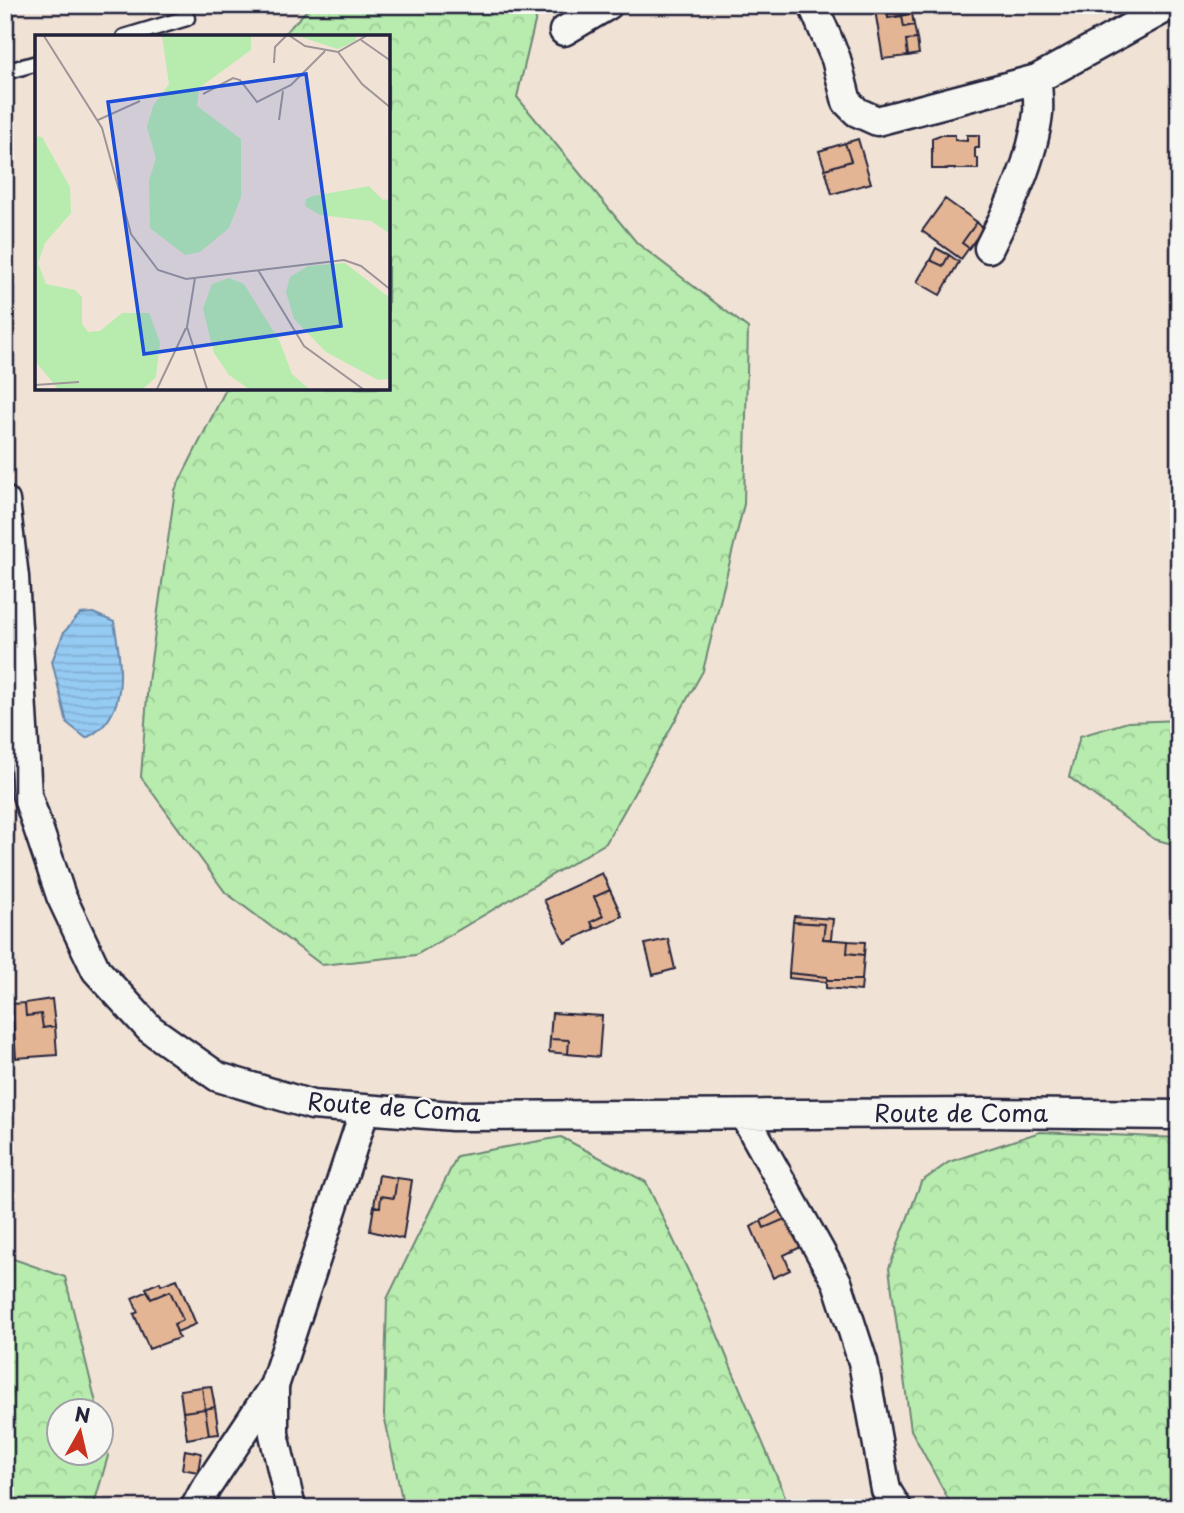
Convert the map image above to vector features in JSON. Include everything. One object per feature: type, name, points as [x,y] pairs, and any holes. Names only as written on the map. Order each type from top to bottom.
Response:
[{"type":"street","points":[[565,31],[608,5]]},
{"type":"street","points":[[813,5],[836,60],[847,102],[857,112],[877,121],[1037,79],[1171,5]]},
{"type":"street","points":[[989,248],[1015,195],[1030,148],[1038,113],[1037,79]]},
{"type":"street","name":"Route de Coma","points":[[5,501],[14,578],[27,795],[61,896],[96,970],[150,1029],[218,1077],[312,1105],[453,1116],[988,1113],[1179,1115]]},
{"type":"street","points":[[195,1508],[274,1386],[365,1109]]},
{"type":"street","points":[[744,1115],[837,1282],[863,1363],[886,1490],[897,1508]]},
{"type":"street","points":[[274,1386],[274,1434],[291,1508]]},
{"type":"lane","points":[[131,35],[187,18]]},
{"type":"lane","points":[[5,72],[35,64]]},
{"type":"green space","points":[[312,5],[539,5],[517,97],[637,243],[748,328],[744,504],[703,671],[606,843],[416,955],[322,965],[225,892],[141,777],[148,682],[175,490],[225,390],[390,390],[390,35],[283,35]]},
{"type":"green space","points":[[1179,720],[1179,846],[1154,839],[1069,777],[1080,736],[1128,722]]},
{"type":"green space","points":[[1040,1132],[1179,1138],[1179,1508],[953,1508],[911,1430],[889,1268],[921,1182],[949,1162]]},
{"type":"green space","points":[[561,1137],[646,1182],[710,1317],[790,1508],[404,1508],[384,1415],[387,1299],[457,1156]]},
{"type":"green space","points":[[5,1256],[65,1277],[95,1398],[46,1398],[46,1468],[105,1468],[93,1508],[5,1508]]},
{"type":"water","points":[[93,613],[114,622],[120,671],[116,703],[110,717],[100,729],[86,738],[67,723],[52,661],[64,632],[80,614]]},
{"type":"building","points":[[911,5],[912,13],[888,18],[887,8]]},
{"type":"building","points":[[887,8],[888,18],[902,16],[904,27],[914,25],[917,39],[906,40],[908,56],[883,59],[875,10]]},
{"type":"building","points":[[912,13],[914,25],[904,27],[902,16]]},
{"type":"building","points":[[917,39],[919,54],[908,56],[906,40]]},
{"type":"building","points":[[955,135],[955,140],[967,141],[967,135],[979,135],[979,148],[975,148],[978,169],[932,169],[932,138]]},
{"type":"building","points":[[858,139],[871,183],[832,194],[825,169],[851,161],[845,143]]},
{"type":"building","points":[[845,143],[851,161],[825,169],[819,151]]},
{"type":"building","points":[[945,199],[977,222],[962,243],[969,248],[961,259],[922,231]]},
{"type":"building","points":[[977,222],[983,229],[969,248],[962,243]]},
{"type":"building","points":[[936,248],[949,255],[943,266],[930,260]]},
{"type":"building","points":[[949,255],[959,262],[940,295],[917,282],[930,260],[943,266]]},
{"type":"building","points":[[602,873],[610,890],[594,897],[603,916],[591,922],[594,929],[565,943],[544,900]]},
{"type":"building","points":[[610,890],[622,916],[594,929],[591,922],[603,916],[594,897]]},
{"type":"building","points":[[794,916],[833,919],[831,939],[823,939],[825,924],[793,922]]},
{"type":"building","points":[[793,922],[825,924],[823,939],[848,941],[847,953],[864,955],[862,980],[827,980],[827,977],[789,973]]},
{"type":"building","points":[[668,939],[675,969],[653,975],[645,944]]},
{"type":"building","points":[[848,941],[865,942],[864,955],[847,953]]},
{"type":"building","points":[[789,973],[827,977],[827,980],[862,980],[861,991],[826,988],[826,982],[789,978]]},
{"type":"building","points":[[52,999],[55,1026],[43,1028],[41,1014],[26,1016],[25,1003]]},
{"type":"building","points":[[25,1003],[26,1016],[41,1014],[43,1028],[55,1026],[57,1055],[16,1058],[12,1004]]},
{"type":"building","points":[[552,1013],[602,1016],[599,1057],[568,1054],[569,1040],[550,1039]]},
{"type":"building","points":[[550,1039],[569,1040],[568,1054],[549,1052]]},
{"type":"building","points":[[379,1175],[397,1178],[394,1198],[381,1196],[380,1207],[374,1206]]},
{"type":"building","points":[[397,1178],[412,1180],[403,1239],[370,1231],[374,1206],[380,1207],[381,1196],[394,1198]]},
{"type":"building","points":[[786,1207],[800,1232],[794,1235],[787,1218],[764,1228],[761,1221]]},
{"type":"building","points":[[787,1218],[794,1235],[800,1232],[805,1245],[784,1255],[790,1270],[773,1278],[751,1227],[761,1221],[764,1228]]},
{"type":"building","points":[[177,1279],[196,1324],[177,1332],[174,1324],[183,1320],[170,1291],[151,1299],[146,1288]]},
{"type":"building","points":[[148,1291],[151,1299],[170,1291],[183,1320],[174,1324],[179,1338],[149,1349],[134,1314],[138,1312],[132,1298]]},
{"type":"building","points":[[211,1386],[215,1407],[205,1409],[202,1387]]},
{"type":"building","points":[[202,1387],[205,1409],[183,1412],[180,1390]]},
{"type":"building","points":[[215,1407],[219,1434],[209,1435],[205,1409]]},
{"type":"building","points":[[205,1409],[209,1435],[187,1439],[183,1412]]},
{"type":"building","points":[[185,1450],[201,1453],[198,1472],[182,1469]]}]
